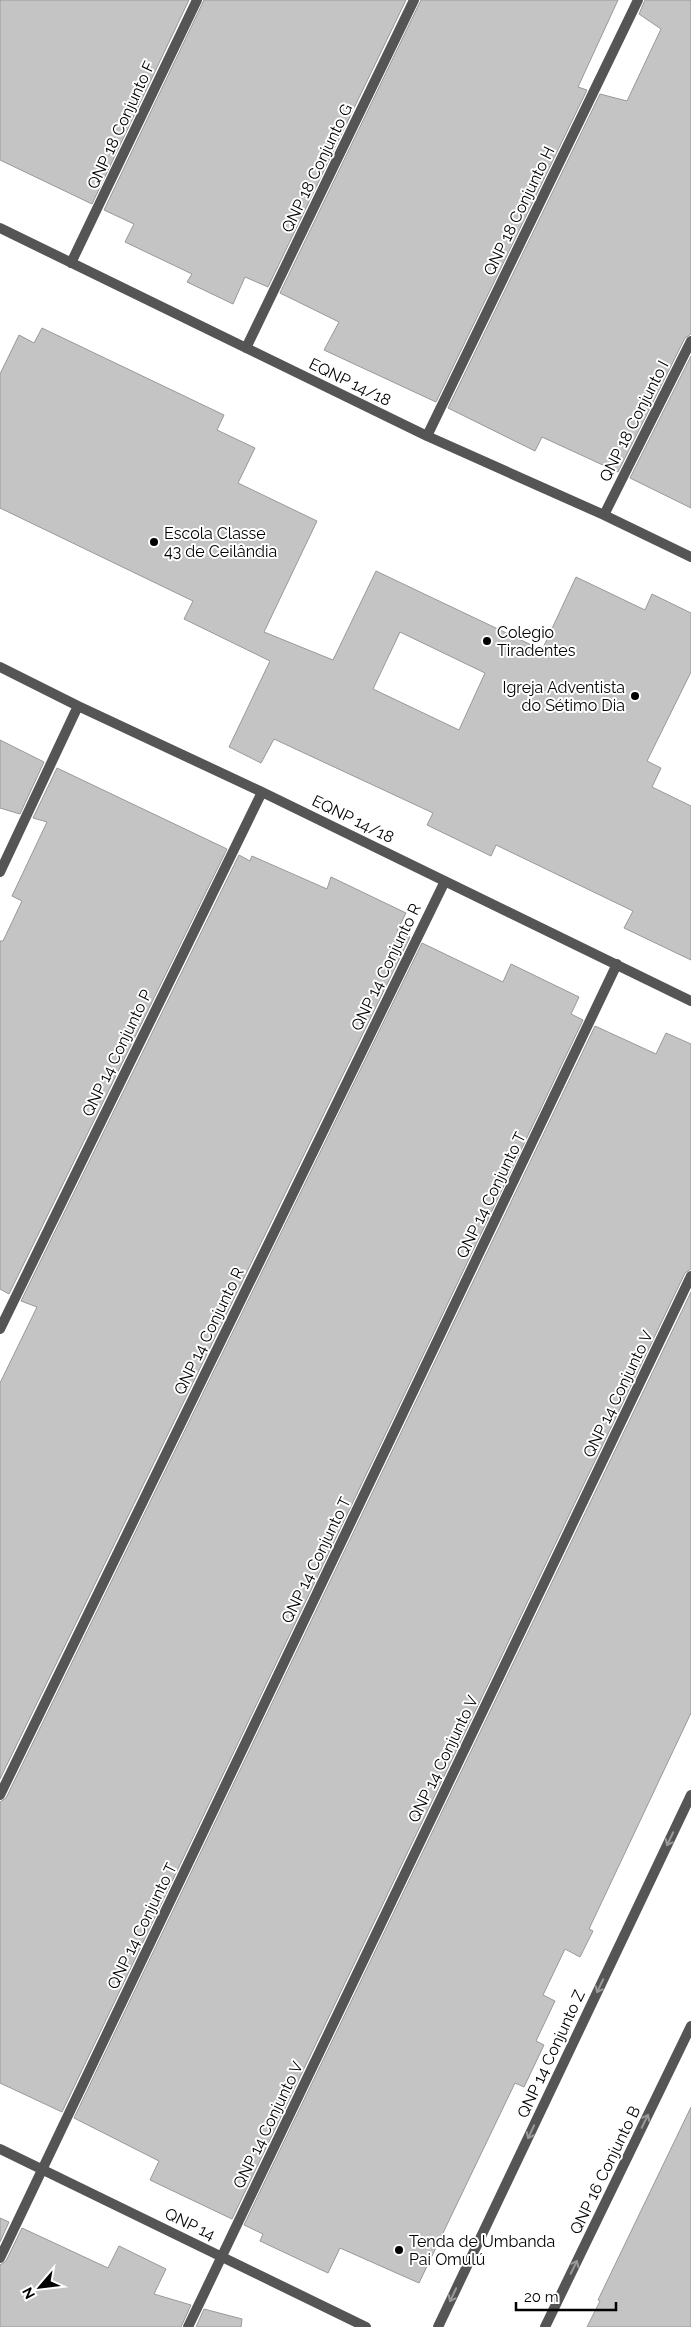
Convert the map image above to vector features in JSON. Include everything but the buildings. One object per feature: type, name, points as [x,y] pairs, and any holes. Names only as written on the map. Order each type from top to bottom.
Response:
[{"type":"street","name":"QNP 18 Conjunto F","points":[[72,263],[197,0]]},
{"type":"street","name":"QNP 18 Conjunto G","points":[[246,348],[414,0]]},
{"type":"street","name":"QNP 18 Conjunto H","points":[[427,436],[638,0]]},
{"type":"street","name":"EQNP 14/18","points":[[0,228],[427,436],[604,515],[691,557]]},
{"type":"street","name":"QNP 18 Conjunto I","points":[[604,515],[691,341]]},
{"type":"street","name":"EQNP 14/18","points":[[0,667],[618,964],[691,1002]]},
{"type":"street","points":[[0,872],[78,706]]},
{"type":"street","name":"QNP 14 Conjunto P","points":[[0,1328],[262,792]]},
{"type":"street","name":"QNP 14 Conjunto R","points":[[0,1795],[444,881]]},
{"type":"street","name":"QNP 14 Conjunto T","points":[[0,2258],[618,964]]},
{"type":"street","name":"QNP 14 Conjunto V","points":[[188,2327],[691,1276]]},
{"type":"street","name":"QNP 14 Conjunto Z","points":[[438,2327],[691,1795]]},
{"type":"street","name":"QNP 16 Conjunto B","points":[[545,2327],[691,2026]]},
{"type":"street","name":"QNP 14","points":[[0,2149],[222,2255],[366,2327]]},
{"type":"place","name":"Escola Classe 43 de Ceilândia","points":[[154,542]]},
{"type":"place","name":"Colegio Tiradentes","points":[[487,641]]},
{"type":"place","name":"Igreja Adventista do Sétimo Dia","points":[[635,696]]},
{"type":"place","name":"Tenda de Umbanda Pai Omulú","points":[[399,2250]]}]
